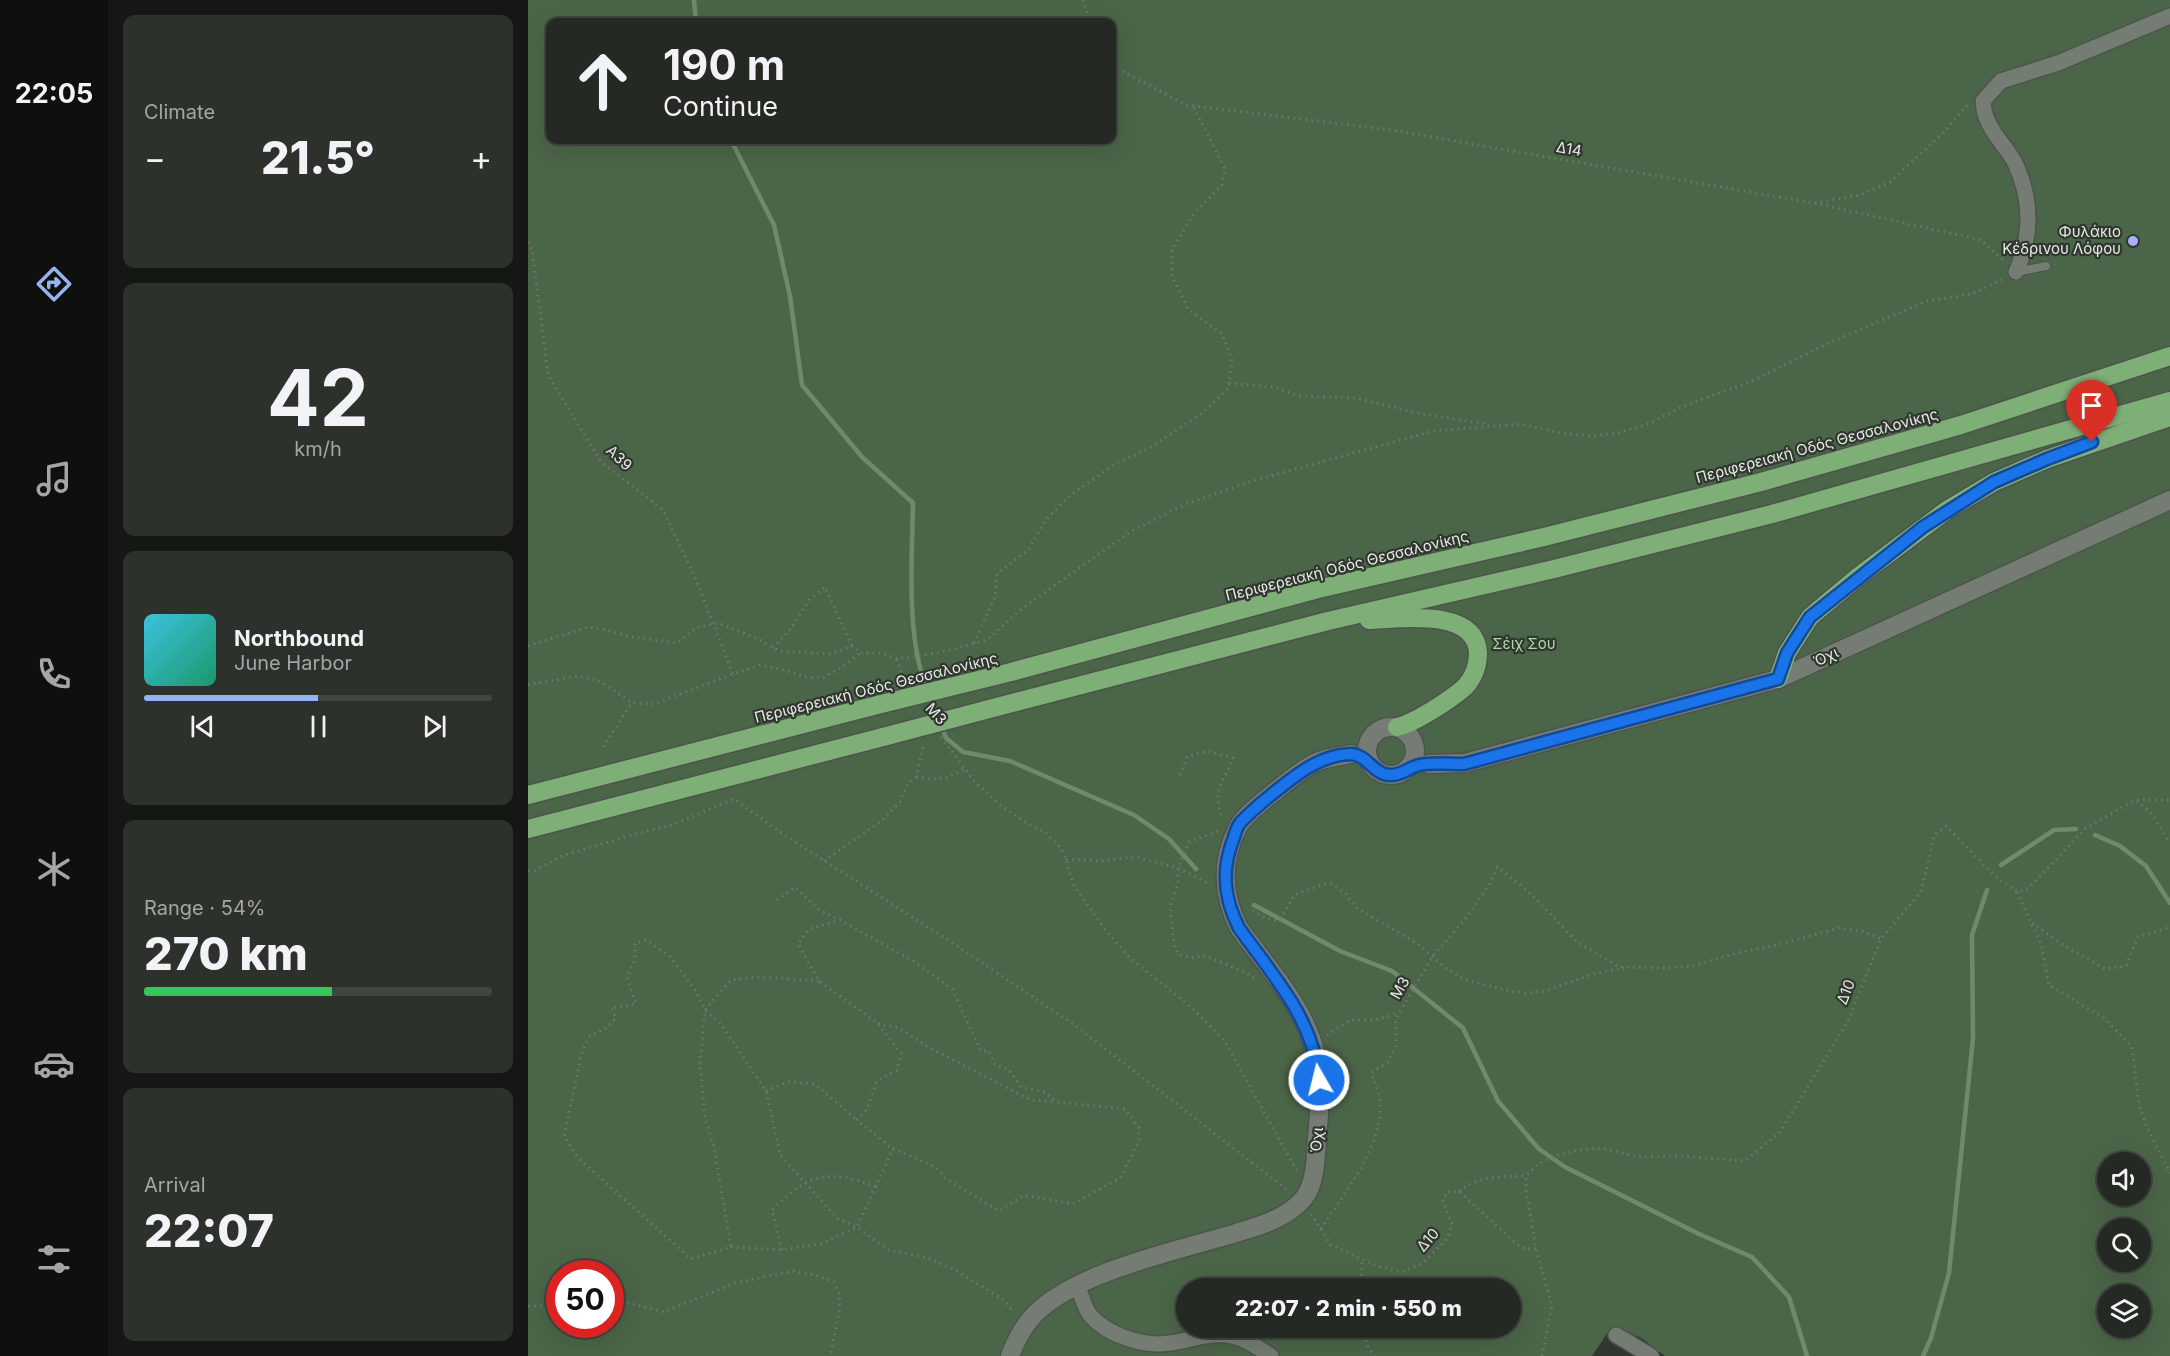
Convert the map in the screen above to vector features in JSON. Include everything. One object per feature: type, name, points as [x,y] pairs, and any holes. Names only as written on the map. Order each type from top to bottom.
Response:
[{"type":"highway","name":"Περιφερειακή Οδός Θεσσαλονίκης","points":[[528,795],[1011,672],[1318,589],[1544,537],[1761,482],[1961,426],[2170,356]]},
{"type":"highway","points":[[528,829],[1328,621],[1554,569],[1772,514],[2170,401]]},
{"type":"highway","points":[[1778,679],[1787,653],[1810,617],[1859,576],[1947,510],[1994,482],[2047,459],[2170,417]]},
{"type":"highway","points":[[1328,621],[1433,618],[1452,623],[1474,639],[1478,650],[1477,666],[1471,681],[1417,719],[1397,727]]},
{"type":"main road","name":"Όχι","points":[[1406,771],[1428,764],[1464,764],[1778,679],[2170,500]]},
{"type":"main road","points":[[1370,764],[1367,748],[1370,740],[1381,729],[1397,727],[1410,735],[1416,750],[1428,764]]},
{"type":"main road","name":"Όχι","points":[[1302,1201],[1311,1183],[1318,1129],[1319,1080],[1313,1044],[1287,993],[1239,928],[1233,916],[1226,892],[1226,865],[1238,825],[1268,797],[1297,774],[1320,761],[1351,754],[1363,748],[1370,740]]},
{"type":"main road","points":[[1351,754],[1360,756],[1383,774],[1399,775],[1406,771],[1415,758],[1416,750]]},
{"type":"main road","points":[[1010,1356],[1021,1331],[1036,1313],[1077,1285],[1135,1263],[1256,1226],[1289,1211],[1302,1201]]},
{"type":"street","points":[[2016,272],[2025,252],[2029,224],[2025,193],[2015,163],[1987,120],[1983,101],[2001,81],[2058,63],[2170,16]]},
{"type":"street","points":[[1077,1285],[1088,1313],[1101,1326],[1130,1339],[1148,1344],[1169,1343],[1208,1335],[1226,1335],[1245,1340],[1271,1356]]},
{"type":"street","points":[[1617,1335],[1651,1356]]},
{"type":"lane","points":[[2016,272],[2046,266]]},
{"type":"path","points":[[1083,0],[1089,18]]},
{"type":"path","name":"Δ14","points":[[1116,68],[1187,105],[1391,130],[1814,203],[1981,240],[2016,272]]},
{"type":"path","points":[[1814,203],[1860,195],[1890,182],[1943,133],[1969,104],[1983,101]]},
{"type":"path","points":[[974,643],[994,597],[997,574],[1029,549],[1045,521],[1068,497],[1115,464],[1150,448],[1202,413],[1228,389],[1232,360],[1222,334],[1188,309],[1172,276],[1172,249],[1196,211],[1222,185],[1225,169],[1193,105]]},
{"type":"path","name":"Α39","points":[[528,242],[532,250],[548,375],[601,462],[663,510],[695,577],[733,674]]},
{"type":"path","points":[[528,685],[578,676],[600,681],[632,703],[654,704],[761,665],[804,677],[823,678],[860,653],[882,653],[897,659],[943,652],[987,640],[1020,610],[1130,532],[1186,504],[1249,482],[1433,431],[1521,424],[1561,433],[1590,436],[1617,433],[1648,424],[1686,405],[1748,383],[1883,319],[1927,301],[1972,294],[2016,272]]},
{"type":"path","points":[[1229,383],[1273,387],[1300,396],[1355,398],[1417,413],[1494,425]]},
{"type":"path","points":[[773,648],[792,627],[810,599],[825,587],[852,646],[860,653]]},
{"type":"path","points":[[528,646],[588,627],[631,637],[678,643],[695,628],[718,623],[779,651],[832,654],[852,646]]},
{"type":"path","points":[[897,659],[906,687]]},
{"type":"path","points":[[603,747],[632,703]]},
{"type":"path","name":"Μ3","points":[[934,729],[974,781],[1000,805],[1046,833],[1060,847],[1066,859]]},
{"type":"path","points":[[824,861],[881,821],[900,802],[908,784],[916,777],[924,742]]},
{"type":"path","points":[[916,777],[936,780],[951,778],[965,768]]},
{"type":"path","points":[[528,872],[562,856],[639,832],[672,825],[734,799],[784,835],[1076,1026],[1302,1201]]},
{"type":"path","points":[[2135,800],[2150,812],[2170,843]]},
{"type":"path","points":[[2170,800],[2135,800],[2085,829],[2028,889],[2018,892],[2041,944],[2049,986],[2104,1018],[2132,1047],[2139,1105],[2146,1127],[2170,1173]]},
{"type":"path","name":"Δ10","points":[[1526,1176],[1537,1165],[1554,1156],[1601,1148],[1638,1157],[1680,1156],[1745,1161],[1780,1132],[1847,1023],[1881,939],[1921,892],[1935,834],[1946,826],[1995,876],[2018,892]]},
{"type":"path","points":[[1217,888],[1179,868],[1136,857],[1096,861],[1066,859],[1072,884],[1107,933],[1129,957],[1193,1009],[1224,1040],[1286,1154],[1297,1169],[1302,1201]]},
{"type":"path","name":"Μ3","points":[[1320,1229],[1356,1176],[1373,1142],[1379,1117],[1380,1098],[1371,1073],[1388,1062],[1396,1044],[1396,1020],[1399,1013],[1433,956],[1466,918],[1491,882],[1497,867],[1538,901],[1577,942],[1619,967],[1626,968]]},
{"type":"path","points":[[1253,910],[1276,921],[1285,912],[1294,895],[1324,884],[1331,884],[1346,894],[1355,907],[1433,956],[1447,969],[1465,980],[1526,993],[1544,992],[1597,973],[1626,968],[1667,969],[1692,966],[1737,952],[1777,945],[1839,928],[1862,931],[1881,939]]},
{"type":"path","points":[[777,900],[795,887],[819,909],[915,962],[952,989],[981,1051],[989,1051],[994,1065],[1009,1070],[1022,1087],[1044,1092],[1057,1102]]},
{"type":"path","points":[[840,920],[808,929],[798,944],[819,981],[876,1022],[901,1053],[897,1070],[876,1080],[867,1109],[857,1120]]},
{"type":"path","points":[[2031,922],[2065,946],[2105,969],[2126,966],[2138,937],[2170,927]]},
{"type":"path","points":[[893,1149],[857,1227],[823,1244],[782,1250],[731,1247],[691,1258],[578,1158],[564,1136],[582,1052],[590,1036],[606,1028],[616,1018],[611,1008],[636,1004],[627,978],[635,960],[636,943],[647,940],[669,955],[695,990],[705,1010],[721,1024],[766,1091],[780,1155],[838,1219],[857,1227],[888,1250],[927,1258],[954,1269],[1004,1300],[1009,1307]]},
{"type":"path","points":[[731,1247],[714,1147],[705,1118],[700,1064],[705,1010],[732,980],[759,977],[819,981]]},
{"type":"path","points":[[1313,1044],[1350,1020],[1375,1020],[1399,1013]]},
{"type":"path","points":[[766,1091],[788,1082],[815,1084],[893,1149],[936,1167],[945,1178],[999,1211],[1024,1195],[1073,1204],[1120,1178],[1139,1141],[1139,1128],[1125,1109],[1031,1100],[928,1047],[899,1028],[876,1022]]},
{"type":"path","points":[[782,1250],[772,1210],[786,1196],[806,1182],[829,1175],[851,1178],[877,1187]]},
{"type":"path","points":[[1536,1249],[1526,1249],[1514,1242],[1459,1191],[1473,1181],[1493,1177],[1526,1176],[1526,1190],[1536,1249],[1552,1306],[1542,1356]]},
{"type":"path","name":"Δ10","points":[[1302,1201],[1331,1245],[1377,1266],[1402,1272],[1423,1263],[1448,1238],[1452,1224],[1443,1201],[1447,1192],[1459,1191]]},
{"type":"path","points":[[1361,1278],[1362,1259]]},
{"type":"path","points":[[624,1302],[664,1312],[735,1283],[794,1271],[818,1276],[834,1282],[840,1294],[839,1313],[830,1356]]},
{"type":"path","points":[[528,1306],[546,1306]]},
{"type":"path","points":[[1366,1338],[1367,1345],[1375,1356]]},
{"type":"green space","name":"Σέιχ Σου","points":[[528,0],[2170,0],[2170,1356],[1665,1356],[1640,1337],[1610,1329],[1592,1356],[528,1356]]},
{"type":"waterway","points":[[694,0],[696,18]]},
{"type":"waterway","points":[[733,144],[774,225],[790,296],[802,385],[862,457],[913,503],[911,572],[913,621],[915,644],[926,687]]},
{"type":"waterway","points":[[929,695],[938,718]]},
{"type":"waterway","points":[[941,726],[946,738],[963,752],[1010,761],[1134,815],[1169,839],[1196,869]]},
{"type":"waterway","points":[[2001,865],[2054,830],[2076,829]]},
{"type":"waterway","points":[[2095,835],[2120,846],[2146,866],[2170,903]]},
{"type":"waterway","points":[[1923,1356],[1931,1338],[1949,1273],[1973,1038],[1972,935],[1987,890]]},
{"type":"waterway","points":[[1254,905],[1340,951],[1392,971],[1463,1028],[1498,1101],[1539,1149],[1565,1167],[1699,1234],[1752,1257],[1789,1297],[1807,1356]]},
{"type":"place","name":"Φυλάκιο Κέδρινου Λόφου","points":[[2133,241]]},
{"type":"route","points":[[1319,1080],[1315,1051],[1306,1027],[1287,993],[1239,928],[1229,906],[1226,892],[1226,865],[1238,825],[1268,797],[1297,774],[1320,761],[1351,754],[1360,756],[1376,770],[1391,776],[1428,764],[1464,764],[1778,679],[1787,653],[1810,617],[1923,527],[1994,482],[2092,442]]}]
